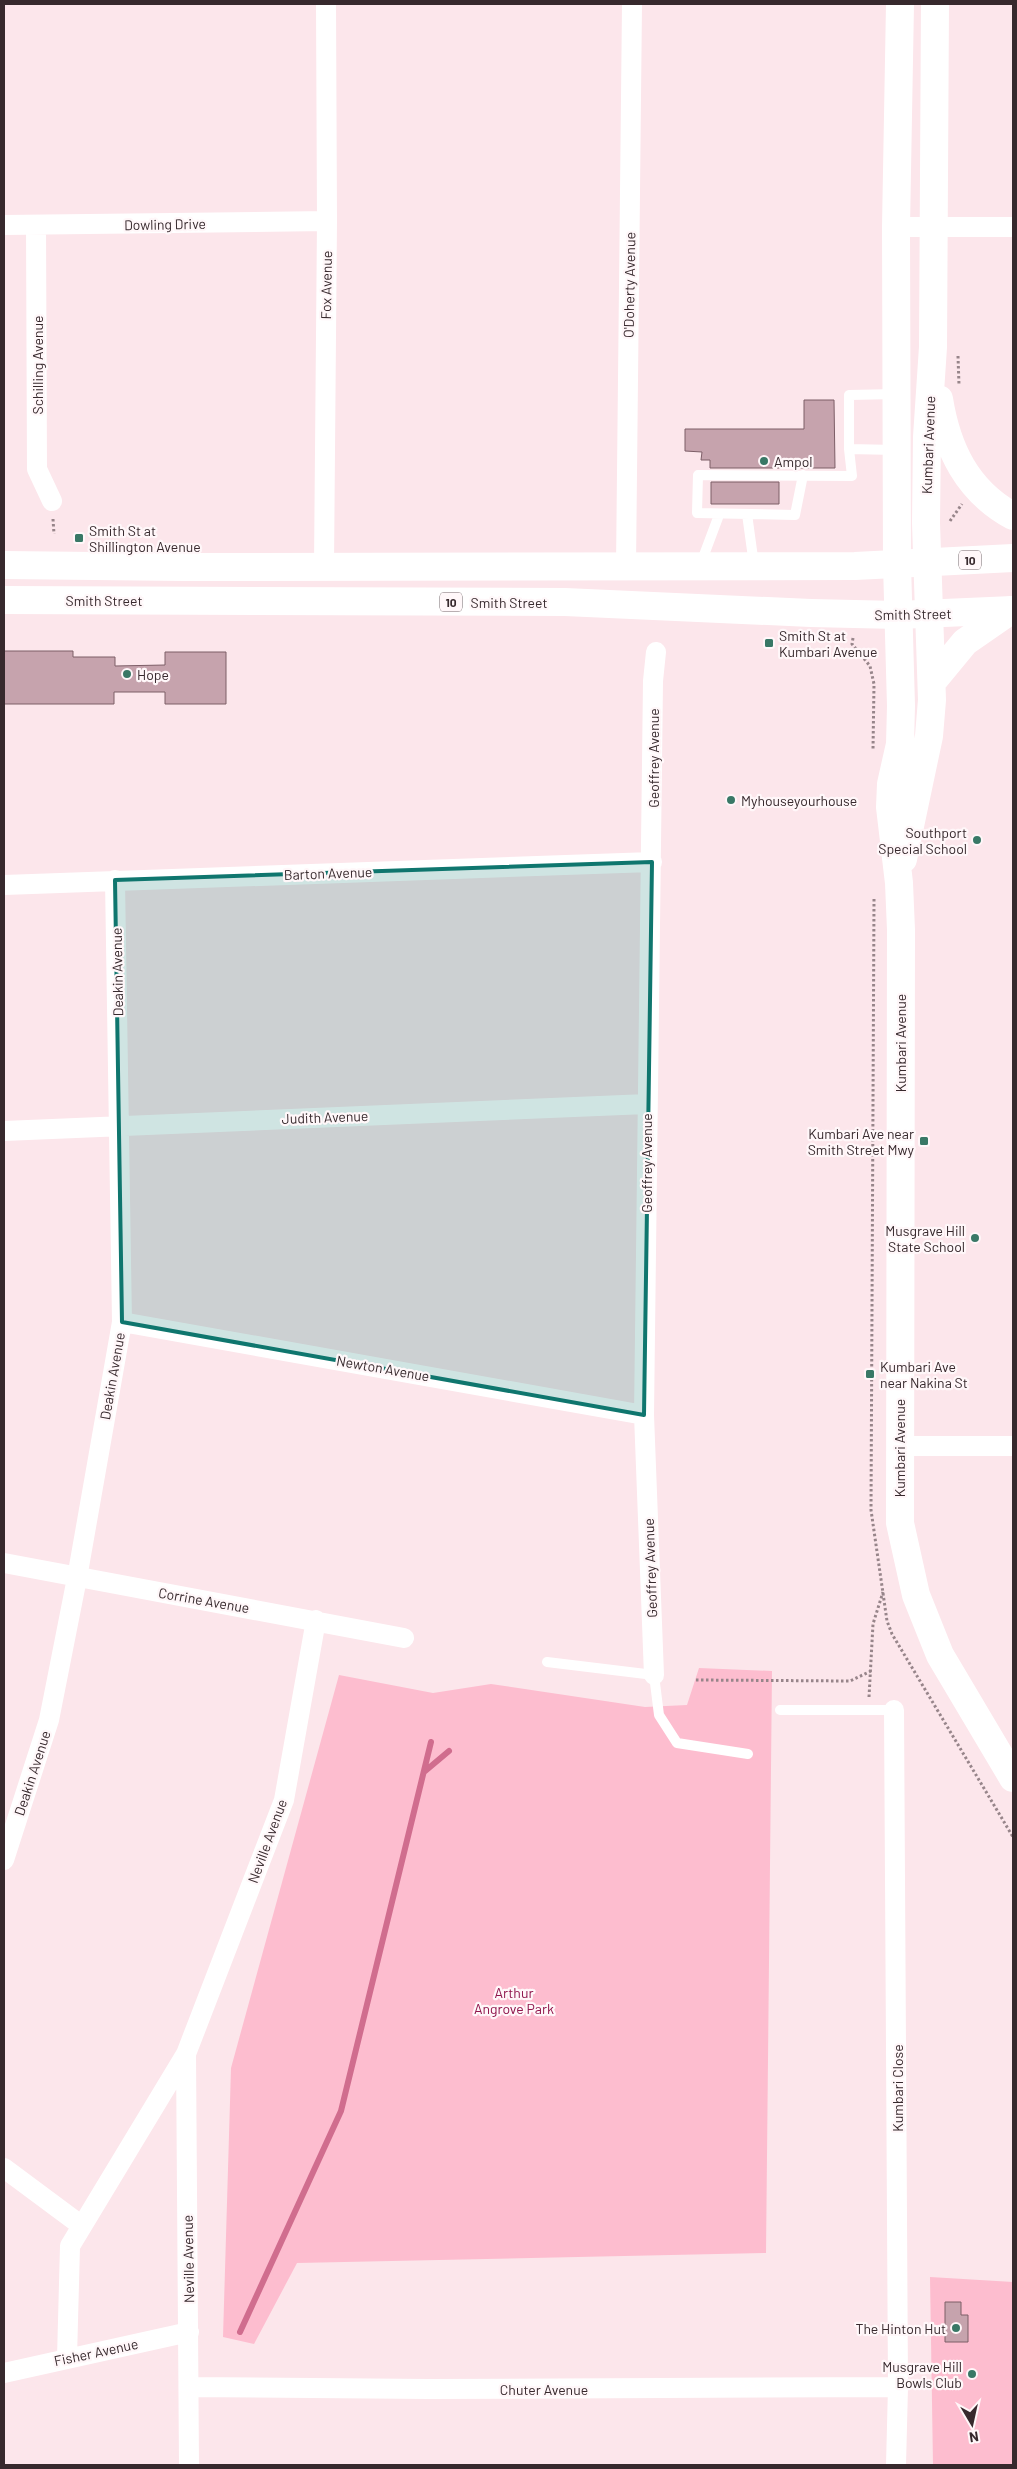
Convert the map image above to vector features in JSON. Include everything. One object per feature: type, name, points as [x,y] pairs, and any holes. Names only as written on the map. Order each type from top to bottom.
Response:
[{"type":"main road","name":"Kumbari Avenue","points":[[900,4],[896,227],[897,564],[901,706],[900,744],[891,784],[890,807],[899,883],[901,955],[898,1446],[900,1523],[916,1595],[940,1655],[1013,1778]]},
{"type":"main road","name":"Kumbari Avenue","points":[[899,883],[929,736],[932,682],[927,562],[926,462],[933,363],[935,4]]},
{"type":"main road","points":[[933,363],[943,421],[954,455],[966,476],[981,493],[1013,516]]},
{"type":"main road","name":"10","points":[[4,565],[700,567],[897,564],[1013,558]]},
{"type":"main road","name":"Smith Street","points":[[4,600],[565,602],[898,615],[1012,610]]},
{"type":"main road","points":[[932,682],[965,642],[1012,610]]},
{"type":"street","name":"Fox Avenue","points":[[324,566],[327,221],[326,4]]},
{"type":"street","name":"O'Doherty Avenue","points":[[626,567],[632,4]]},
{"type":"street","name":"Dowling Drive","points":[[4,225],[327,221]]},
{"type":"street","name":"Schilling Avenue","points":[[36,225],[37,469],[52,500]]},
{"type":"street","points":[[896,227],[1013,227]]},
{"type":"street","name":"Geoffrey Avenue","points":[[654,1674],[644,1415],[653,681],[656,652]]},
{"type":"street","name":"Barton Avenue","points":[[4,885],[652,862]]},
{"type":"street","name":"Deakin Avenue","points":[[4,1860],[49,1720],[77,1578],[122,1322],[115,880]]},
{"type":"street","name":"Judith Avenue","points":[[4,1131],[647,1104]]},
{"type":"street","name":"Newton Avenue","points":[[122,1322],[644,1415]]},
{"type":"street","points":[[898,1446],[1013,1446]]},
{"type":"street","name":"Corrine Avenue","points":[[4,1563],[404,1638]]},
{"type":"street","name":"Neville Avenue","points":[[67,2358],[70,2246],[186,2054],[284,1800],[316,1620]]},
{"type":"street","name":"Kumbari Close","points":[[894,1710],[898,2387],[896,2465]]},
{"type":"street","name":"Neville Avenue","points":[[186,2054],[189,2465]]},
{"type":"street","points":[[4,2168],[82,2226]]},
{"type":"street","name":"Fisher Avenue","points":[[4,2372],[189,2332]]},
{"type":"street","name":"Chuter Avenue","points":[[189,2387],[429,2389],[898,2387]]},
{"type":"lane","points":[[803,475],[794,515],[719,515],[697,513],[698,475],[803,475],[852,476],[849,449],[849,395],[897,394]]},
{"type":"lane","points":[[849,449],[897,450]]},
{"type":"lane","points":[[747,514],[754,566]]},
{"type":"lane","points":[[700,567],[719,515]]},
{"type":"lane","points":[[547,1662],[654,1674],[659,1715],[677,1743],[748,1754]]},
{"type":"lane","points":[[780,1710],[894,1710]]},
{"type":"path","points":[[958,350],[959,389]]},
{"type":"path","points":[[948,523],[963,502]]},
{"type":"path","points":[[869,1710],[873,1624],[883,1590]]},
{"type":"path","points":[[696,1680],[850,1681],[871,1671]]},
{"type":"highlighted area","points":[[652,862],[644,1415],[122,1322],[115,880]]},
{"type":"green space","name":"Arthur Angrove Park","points":[[699,1668],[772,1671],[766,2253],[297,2263],[254,2344],[223,2337],[231,2068],[339,1675],[433,1693],[491,1684],[645,1707],[687,1705]]},
{"type":"green space","name":"Musgrave Hill Bowls Club","points":[[930,2277],[1013,2282],[1013,2465],[933,2465]]},
{"type":"building","points":[[804,400],[834,400],[835,468],[710,468],[710,460],[701,460],[702,452],[685,451],[685,429],[804,429]]},
{"type":"building","points":[[711,482],[779,482],[779,504],[711,504]]},
{"type":"building","points":[[4,651],[73,651],[73,657],[115,657],[115,666],[165,665],[165,652],[226,652],[226,704],[165,704],[165,692],[114,692],[114,704],[4,704]]},
{"type":"building","name":"The Hinton Hut","points":[[945,2302],[961,2302],[961,2315],[968,2315],[968,2342],[945,2342]]},
{"type":"waterway","points":[[240,2332],[341,2111],[431,1742]]},
{"type":"waterway","points":[[424,1772],[449,1751]]},
{"type":"place","name":"Ampol","points":[[764,461]]},
{"type":"place","name":"Smith St at Shillington Avenue","points":[[79,538]]},
{"type":"place","name":"Smith St at Kumbari Avenue","points":[[769,643]]},
{"type":"place","name":"Hope","points":[[127,674]]},
{"type":"place","name":"Myhouseyourhouse","points":[[731,800]]},
{"type":"place","name":"Southport Special School","points":[[977,840]]},
{"type":"place","name":"Kumbari Ave near Smith Street Mwy","points":[[924,1141]]},
{"type":"place","name":"Musgrave Hill State School","points":[[975,1238]]},
{"type":"place","name":"Kumbari Ave near Nakina St","points":[[870,1374]]},
{"type":"place","name":"The Hinton Hut","points":[[956,2328]]},
{"type":"place","name":"Musgrave Hill Bowls Club","points":[[972,2374]]}]
